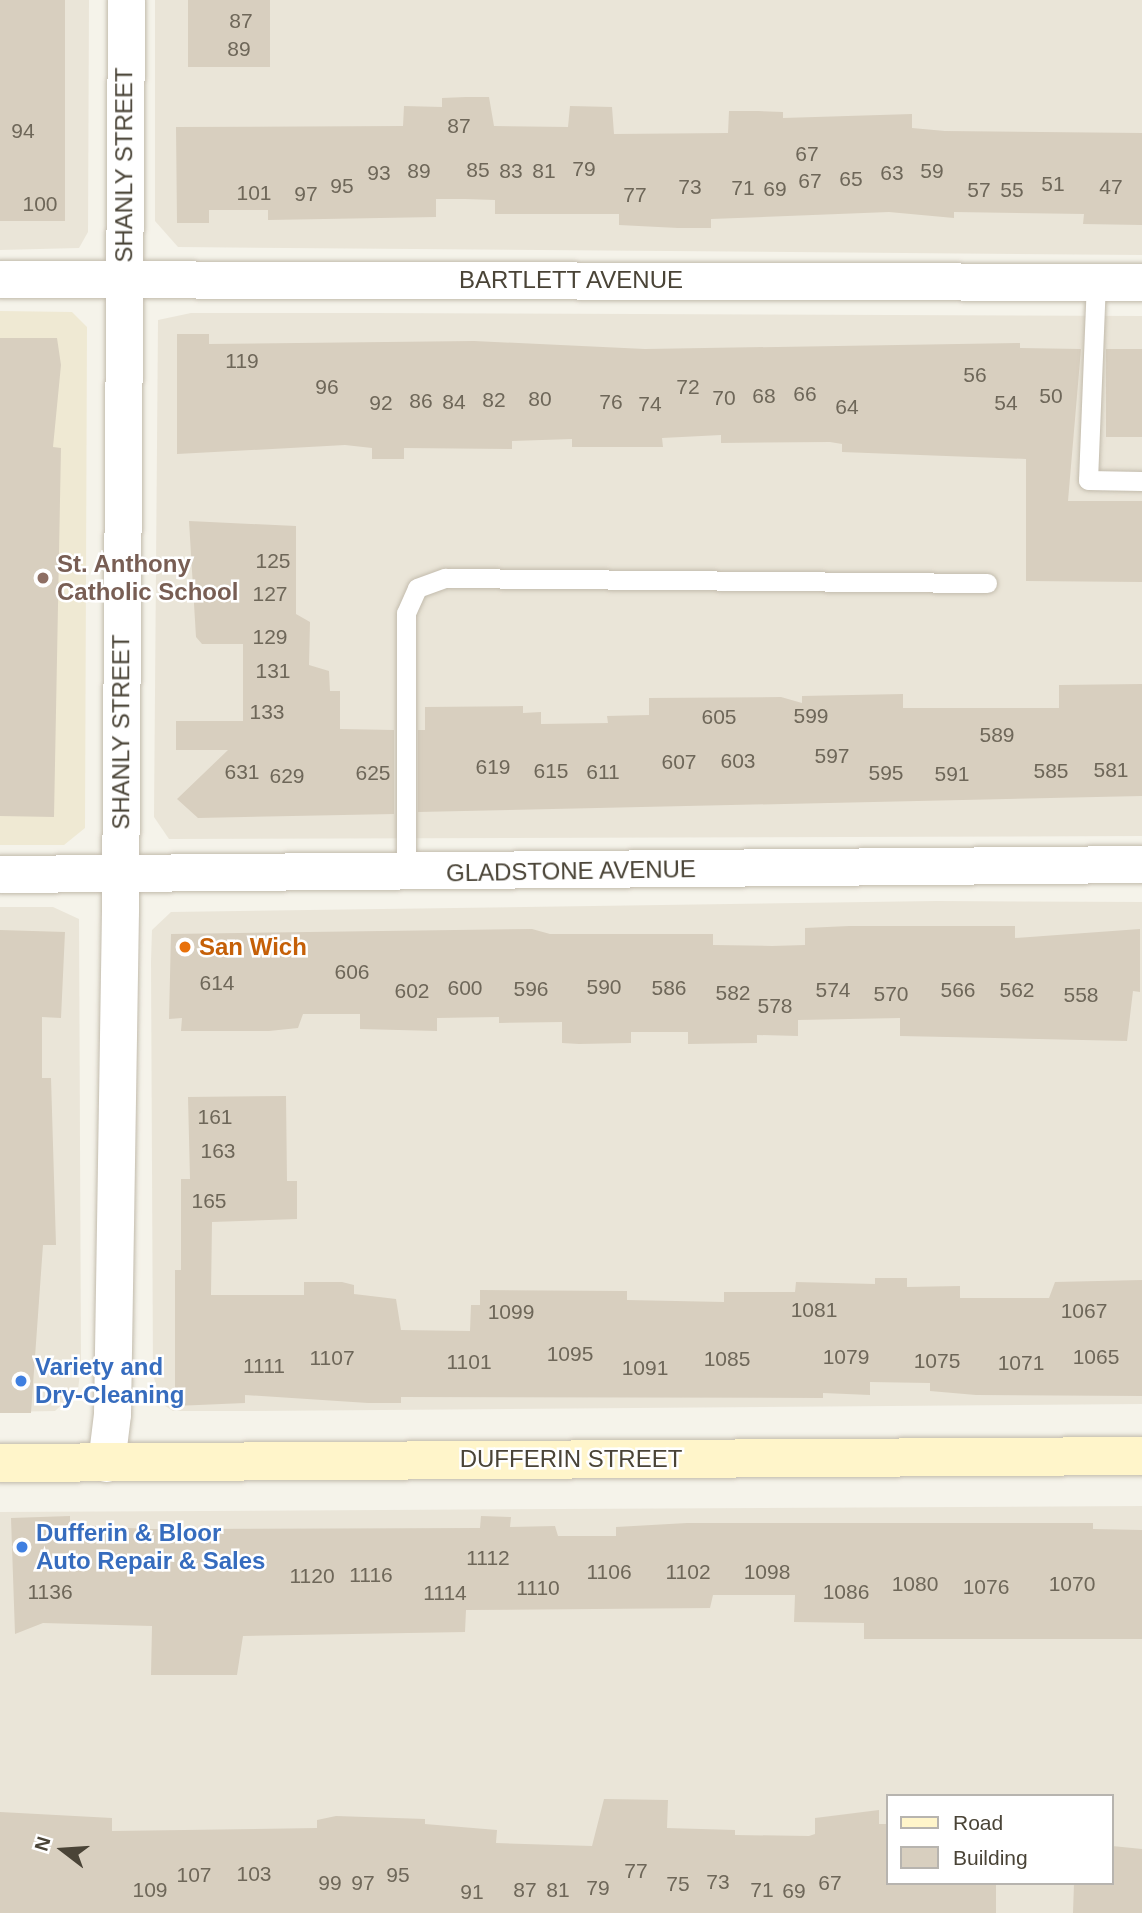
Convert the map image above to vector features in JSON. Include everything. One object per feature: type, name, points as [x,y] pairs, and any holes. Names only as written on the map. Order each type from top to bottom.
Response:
[{"type":"main road","name":"DUFFERIN STREET","points":[[0,1463],[1142,1456]]},
{"type":"street","name":"SHANLY STREET","points":[[106,1463],[112,1415],[121,873],[126,0]]},
{"type":"street","name":"BARTLETT AVENUE","points":[[0,278],[1142,282]]},
{"type":"street","name":"GLADSTONE AVENUE","points":[[0,874],[406,873],[1142,864]]},
{"type":"lane","points":[[1096,281],[1088,480],[1142,481]]},
{"type":"lane","points":[[406,873],[406,613],[417,588],[445,578],[987,583]]},
{"type":"shaded area","points":[[0,0],[89,0],[88,232],[79,248],[0,250]]},
{"type":"shaded area","points":[[155,0],[1142,0],[1142,255],[178,247],[155,221]]},
{"type":"shaded area","name":"St. Anthony Catholic School","points":[[0,311],[72,312],[87,327],[85,828],[64,845],[0,845]]},
{"type":"shaded area","points":[[191,313],[1142,316],[1142,836],[169,839],[154,817],[158,320]]},
{"type":"shaded area","points":[[937,901],[1142,902],[1142,1404],[173,1411],[162,1404],[153,1375],[151,961],[152,930],[171,912]]},
{"type":"shaded area","points":[[0,907],[53,907],[79,919],[81,1364],[78,1390],[55,1411],[0,1412]]},
{"type":"shaded area","points":[[1142,1506],[1142,1913],[0,1913],[0,1512]]},
{"type":"building","points":[[0,0],[65,0],[65,221],[0,221]]},
{"type":"building","points":[[188,0],[270,0],[270,67],[188,67]]},
{"type":"building","points":[[489,97],[494,126],[568,127],[570,106],[612,107],[614,134],[728,133],[729,111],[783,112],[783,118],[912,114],[912,128],[945,131],[1142,133],[1142,225],[1083,224],[1084,214],[954,212],[954,218],[889,212],[711,219],[711,228],[678,228],[619,225],[619,214],[495,214],[495,200],[465,199],[436,199],[436,217],[268,220],[268,210],[209,210],[209,223],[177,223],[176,127],[403,126],[404,106],[442,107],[442,98]]},
{"type":"building","points":[[177,334],[209,334],[209,344],[474,341],[645,349],[1020,343],[1020,348],[1081,349],[1068,501],[1142,501],[1142,582],[1026,581],[1026,459],[842,452],[842,444],[830,442],[721,443],[721,435],[662,438],[663,447],[572,447],[572,439],[512,441],[512,449],[404,448],[404,459],[372,459],[372,448],[345,445],[177,454]]},
{"type":"building","name":"St. Anthony Catholic School","points":[[0,338],[57,338],[61,365],[53,447],[61,448],[54,817],[0,816]]},
{"type":"building","points":[[1106,349],[1142,349],[1142,437],[1106,437]]},
{"type":"building","points":[[189,521],[296,526],[296,614],[310,622],[309,665],[329,671],[330,691],[340,691],[340,729],[394,730],[394,814],[198,818],[177,799],[228,750],[176,750],[176,721],[243,721],[243,644],[202,644],[196,637]]},
{"type":"building","points":[[1142,684],[1142,796],[418,812],[418,730],[425,730],[425,707],[523,706],[523,713],[541,712],[541,724],[608,723],[607,716],[649,715],[649,698],[781,697],[802,703],[802,696],[903,694],[903,708],[1059,708],[1059,685]]},
{"type":"building","points":[[1015,926],[1015,938],[1140,929],[1140,992],[1133,991],[1127,1041],[900,1036],[900,1018],[798,1020],[798,1036],[757,1035],[757,1043],[688,1044],[688,1032],[631,1032],[631,1043],[562,1043],[562,1022],[499,1023],[499,1017],[437,1018],[437,1031],[360,1029],[360,1014],[303,1014],[298,1028],[269,1031],[181,1031],[182,1018],[169,1019],[171,934],[532,929],[550,934],[713,934],[713,945],[772,946],[805,945],[805,928]]},
{"type":"building","points":[[0,930],[65,932],[61,1018],[42,1017],[42,1078],[51,1078],[56,1245],[43,1245],[31,1413],[0,1413]]},
{"type":"building","points":[[286,1096],[287,1181],[297,1181],[297,1219],[212,1222],[211,1295],[304,1295],[304,1282],[342,1282],[354,1285],[354,1294],[396,1299],[401,1330],[470,1331],[471,1305],[480,1305],[480,1290],[627,1291],[627,1300],[724,1302],[724,1292],[795,1292],[796,1282],[875,1284],[875,1278],[907,1278],[907,1287],[960,1286],[960,1298],[1049,1298],[1055,1282],[1142,1280],[1142,1396],[976,1395],[930,1391],[930,1383],[870,1382],[870,1395],[823,1393],[823,1398],[401,1397],[401,1403],[368,1403],[245,1395],[245,1403],[175,1406],[175,1270],[181,1270],[181,1179],[190,1179],[188,1097]]},
{"type":"building","points":[[70,1516],[70,1525],[149,1529],[480,1528],[481,1516],[511,1517],[510,1527],[555,1526],[558,1536],[616,1536],[616,1527],[687,1523],[1093,1523],[1093,1529],[1142,1530],[1142,1639],[864,1639],[864,1623],[794,1622],[795,1595],[713,1595],[710,1608],[466,1610],[465,1632],[243,1636],[237,1675],[151,1675],[152,1626],[43,1623],[15,1634],[11,1518]]},
{"type":"building","points":[[604,1799],[668,1800],[667,1828],[735,1830],[735,1835],[809,1836],[815,1834],[815,1818],[879,1810],[879,1824],[886,1824],[886,1885],[996,1885],[996,1913],[0,1913],[0,1812],[112,1818],[112,1831],[317,1828],[317,1820],[336,1816],[425,1819],[425,1824],[497,1830],[496,1843],[592,1846]]},
{"type":"building","points":[[1114,1846],[1142,1849],[1142,1913],[1073,1913],[1074,1885],[1114,1885]]},
{"type":"place","name":"St. Anthony Catholic School","points":[[43,578]]},
{"type":"place","name":"San Wich","points":[[185,947]]},
{"type":"place","name":"Variety and Dry-Cleaning","points":[[21,1381]]},
{"type":"place","name":"Dufferin & Bloor Auto Repair & Sales","points":[[22,1547]]}]
